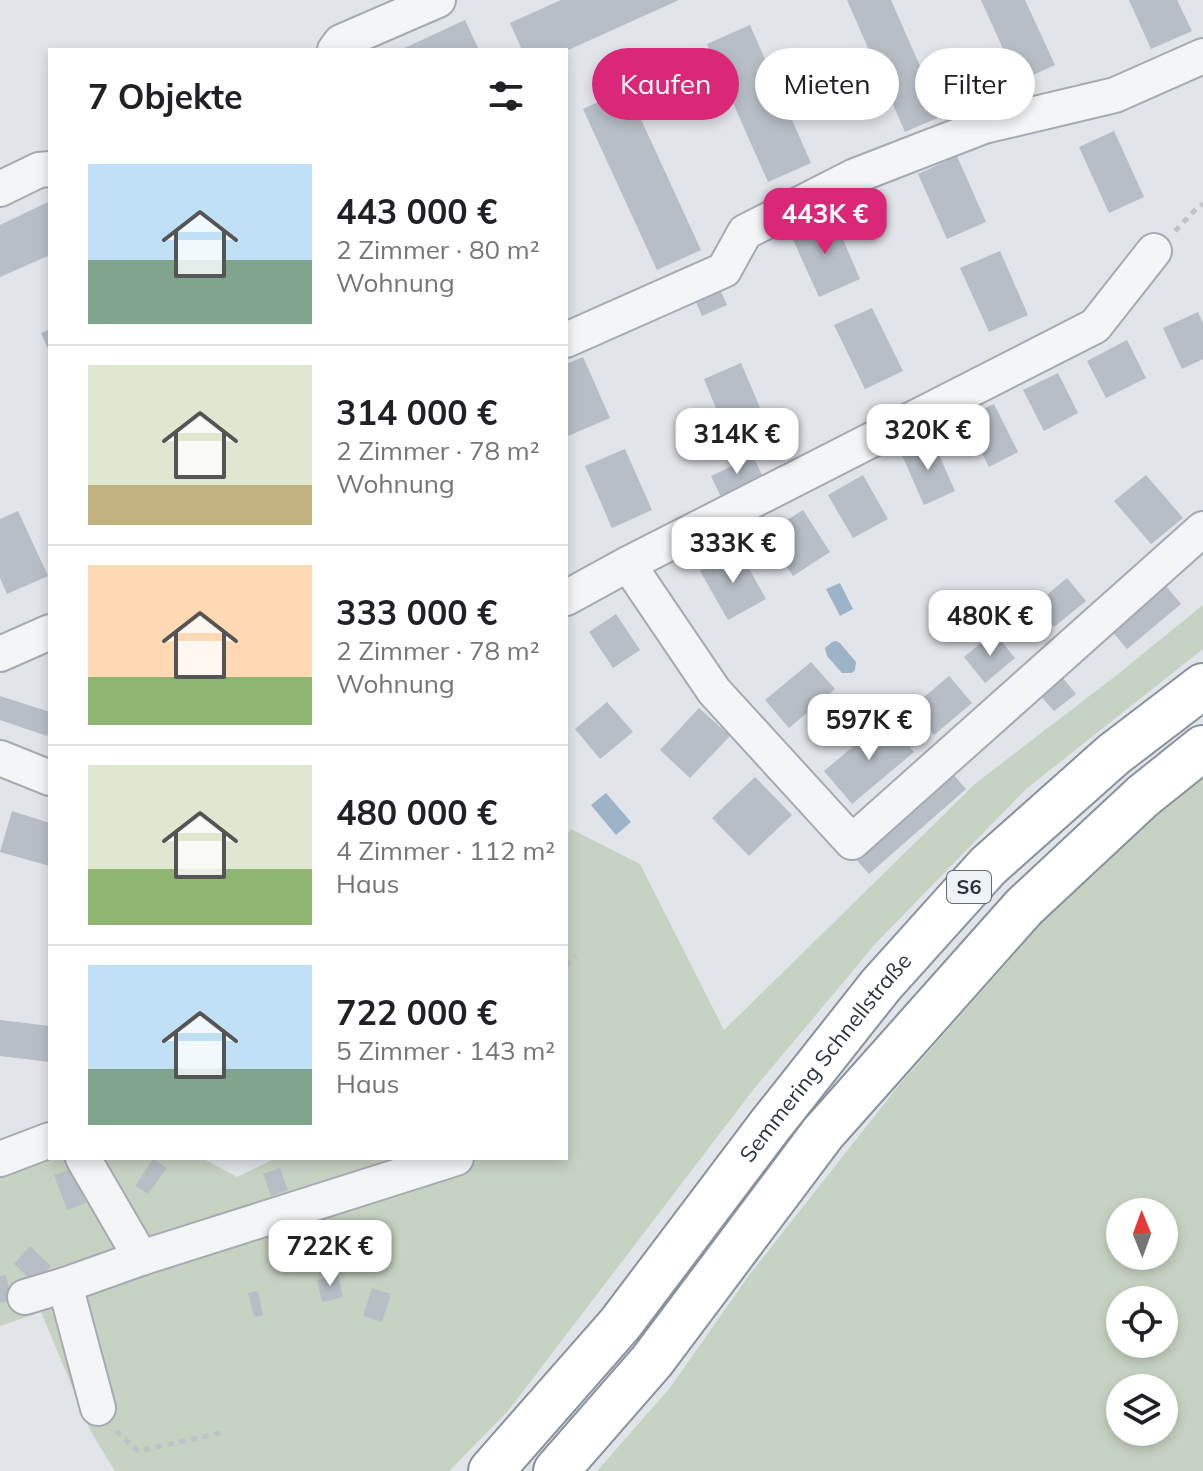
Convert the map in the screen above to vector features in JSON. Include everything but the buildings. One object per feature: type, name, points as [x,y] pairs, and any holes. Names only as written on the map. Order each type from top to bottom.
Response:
[{"type":"highway","name":"Semmering Schnellstraße","points":[[491,1471],[620,1324],[881,985],[988,866],[1114,754],[1203,686]]},
{"type":"highway","name":"Semmering Schnellstraße","points":[[556,1471],[652,1361],[823,1133],[1013,919],[1143,796],[1203,748]]},
{"type":"street","points":[[336,48],[341,42],[438,0]]},
{"type":"street","points":[[568,339],[724,270],[745,232],[855,176],[984,126],[1115,95],[1203,56]]},
{"type":"street","points":[[0,189],[39,170],[48,169]]},
{"type":"street","points":[[568,597],[1095,326],[1154,251]]},
{"type":"street","points":[[1203,500],[1203,510]]},
{"type":"street","points":[[628,564],[714,691],[852,842],[1203,529]]},
{"type":"street","points":[[0,654],[48,633]]},
{"type":"street","points":[[0,758],[48,777]]},
{"type":"street","points":[[0,1159],[48,1141]]},
{"type":"street","points":[[84,1160],[141,1258]]},
{"type":"street","points":[[25,1297],[450,1160]]},
{"type":"street","points":[[65,1285],[98,1408]]},
{"type":"path","points":[[1154,251],[1203,204]]},
{"type":"path","points":[[568,964],[576,956]]},
{"type":"path","points":[[98,1408],[138,1451],[221,1433]]},
{"type":"green space","points":[[1203,605],[1203,649],[1026,789],[876,943],[753,1090],[508,1411],[449,1471],[115,1471],[91,1432],[41,1312],[0,1326],[0,1175],[48,1159],[206,1160],[237,1177],[272,1160],[568,1160],[568,833],[571,829],[640,864],[724,1030],[976,783]]},
{"type":"green space","points":[[1203,777],[1203,1471],[597,1471],[669,1389],[750,1274],[899,1085],[1092,866]]},
{"type":"water","points":[[840,583],[853,609],[840,616],[826,589]]},
{"type":"water","points":[[836,641],[856,662],[852,673],[842,673],[827,656],[825,648]]},
{"type":"water","points":[[606,793],[631,822],[616,835],[591,805]]}]
